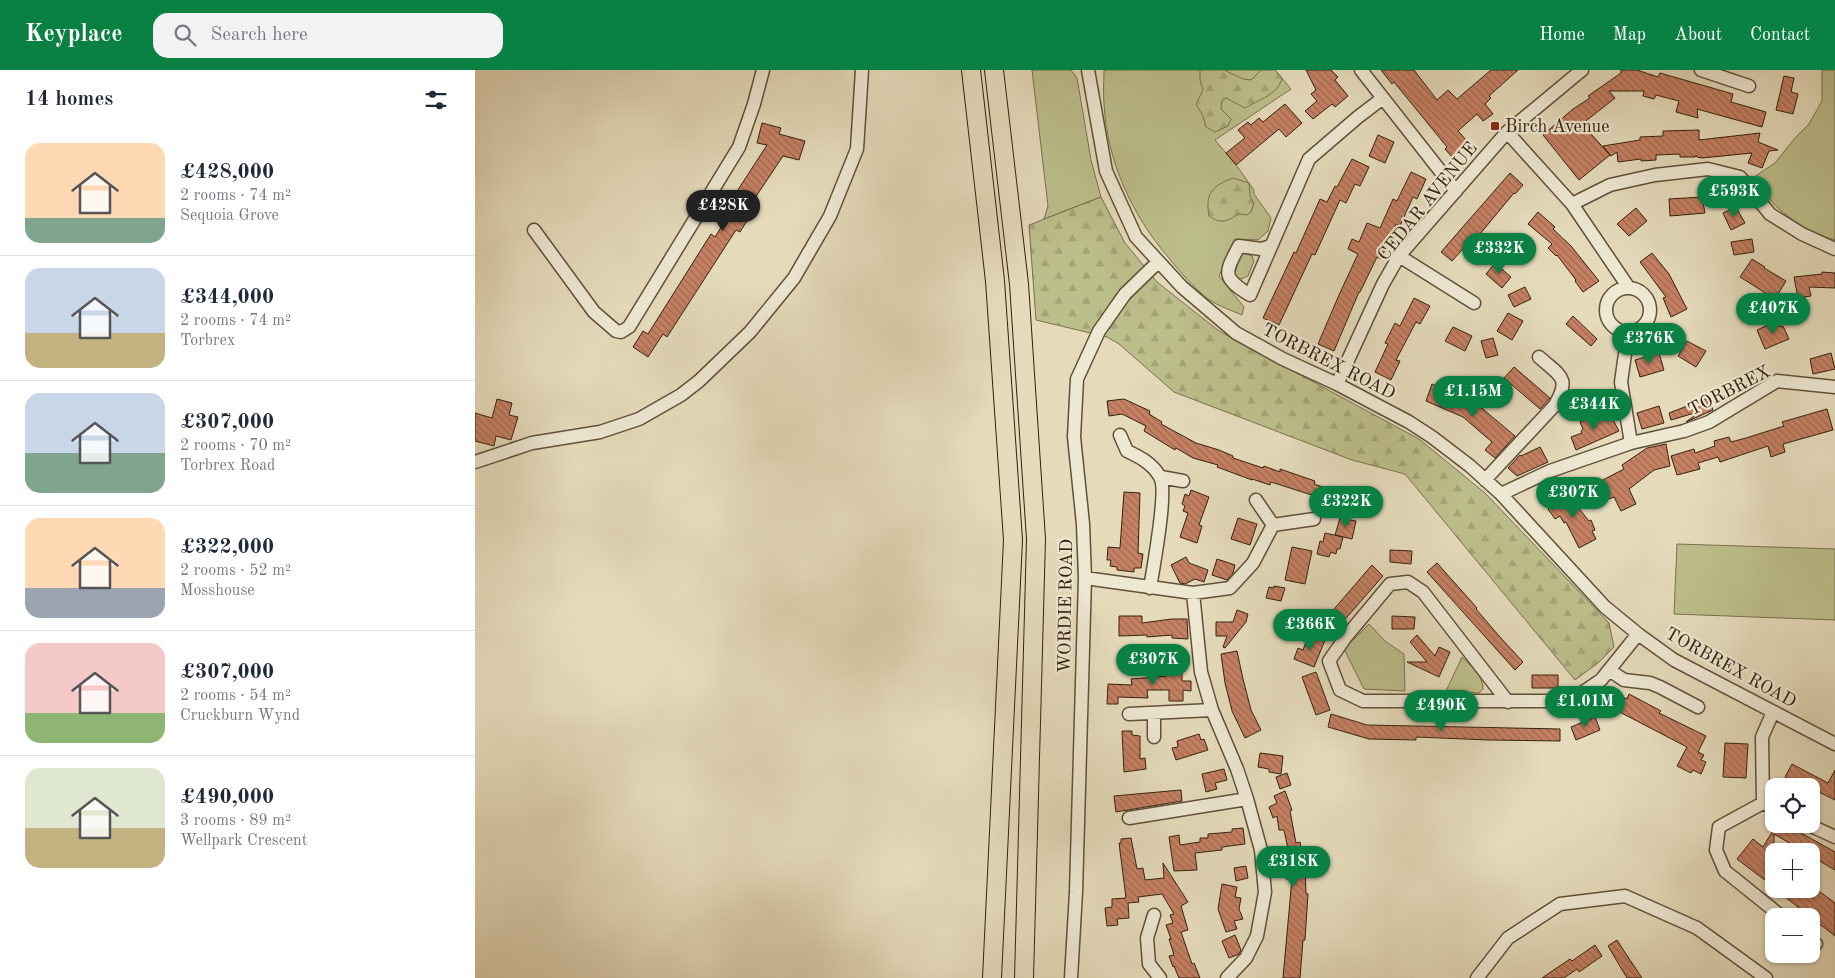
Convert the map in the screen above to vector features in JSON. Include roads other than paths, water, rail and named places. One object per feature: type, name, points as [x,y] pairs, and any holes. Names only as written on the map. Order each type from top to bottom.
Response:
[{"type":"highway","points":[[971,70],[995,281],[1013,540],[992,978]]},
{"type":"highway","points":[[994,70],[1019,284],[1036,539],[1023,978]]},
{"type":"street","points":[[534,230],[594,312],[616,331],[621,332],[629,327],[739,147],[754,104],[763,70]]},
{"type":"street","points":[[475,462],[532,443],[600,432],[639,419],[681,395],[699,381],[750,332],[795,278],[830,216],[857,149],[862,70]]},
{"type":"street","name":"TORBREX ROAD","points":[[1087,70],[1106,172],[1136,237],[1182,287],[1236,333],[1283,359],[1337,384],[1409,422],[1432,437],[1501,494],[1605,607],[1674,660],[1835,744]]},
{"type":"street","points":[[1361,70],[1456,191]]},
{"type":"street","name":"CEDAR AVENUE","points":[[1337,384],[1383,284],[1399,256],[1507,132],[1582,70]]},
{"type":"street","points":[[1701,70],[1749,86]]},
{"type":"street","points":[[1271,246],[1309,159],[1357,117],[1383,98]]},
{"type":"street","points":[[1507,132],[1572,204],[1629,288]]},
{"type":"street","points":[[1572,204],[1611,185],[1655,175],[1708,170],[1740,177],[1770,214],[1802,234],[1835,248]]},
{"type":"street","points":[[1399,256],[1474,303]]},
{"type":"street","name":"WORDIE ROAD","points":[[1071,978],[1076,882],[1085,578],[1083,524],[1074,437],[1077,379],[1099,331],[1125,294],[1159,262]]},
{"type":"street","points":[[1629,288],[1635,289],[1645,296],[1651,307],[1649,320],[1645,325],[1634,332],[1628,333],[1621,332],[1610,323],[1605,310],[1610,297],[1615,292],[1629,288]]},
{"type":"street","points":[[1628,333],[1621,382],[1631,443]]},
{"type":"street","points":[[1485,480],[1555,405],[1562,393],[1564,388],[1563,381],[1539,358]]},
{"type":"street","name":"TORBREX","points":[[1501,494],[1550,471],[1631,443],[1684,432],[1709,422],[1777,381],[1835,386]]},
{"type":"street","points":[[1120,435],[1127,451],[1146,460],[1161,478],[1162,504],[1150,588]]},
{"type":"street","points":[[1161,478],[1183,481]]},
{"type":"street","points":[[1256,500],[1273,525]]},
{"type":"street","points":[[1273,525],[1314,519]]},
{"type":"street","points":[[1085,578],[1193,593],[1230,588],[1253,563],[1273,525]]},
{"type":"street","points":[[1508,702],[1423,592],[1408,582],[1390,584],[1345,638],[1329,661],[1340,690],[1363,701],[1508,702],[1569,701],[1601,680],[1638,634]]},
{"type":"street","points":[[1193,593],[1201,672],[1212,710],[1237,769],[1247,799],[1261,850],[1265,892],[1257,936],[1246,958],[1227,978]]},
{"type":"street","points":[[1609,670],[1624,680],[1650,683],[1660,687],[1698,707]]},
{"type":"street","points":[[1129,714],[1212,710]]},
{"type":"street","points":[[1766,778],[1762,737],[1773,712]]},
{"type":"street","points":[[1154,713],[1154,737]]},
{"type":"street","points":[[1129,818],[1247,799]]},
{"type":"street","points":[[1765,806],[1719,827],[1716,850],[1725,871],[1771,908]]},
{"type":"street","points":[[1820,830],[1835,837]]},
{"type":"street","points":[[1477,978],[1509,938],[1560,904],[1625,896],[1697,928],[1766,978]]},
{"type":"street","points":[[1154,916],[1147,938],[1149,964],[1160,978]]},
{"type":"place","name":"Birch Avenue","points":[[1495,126]]}]
